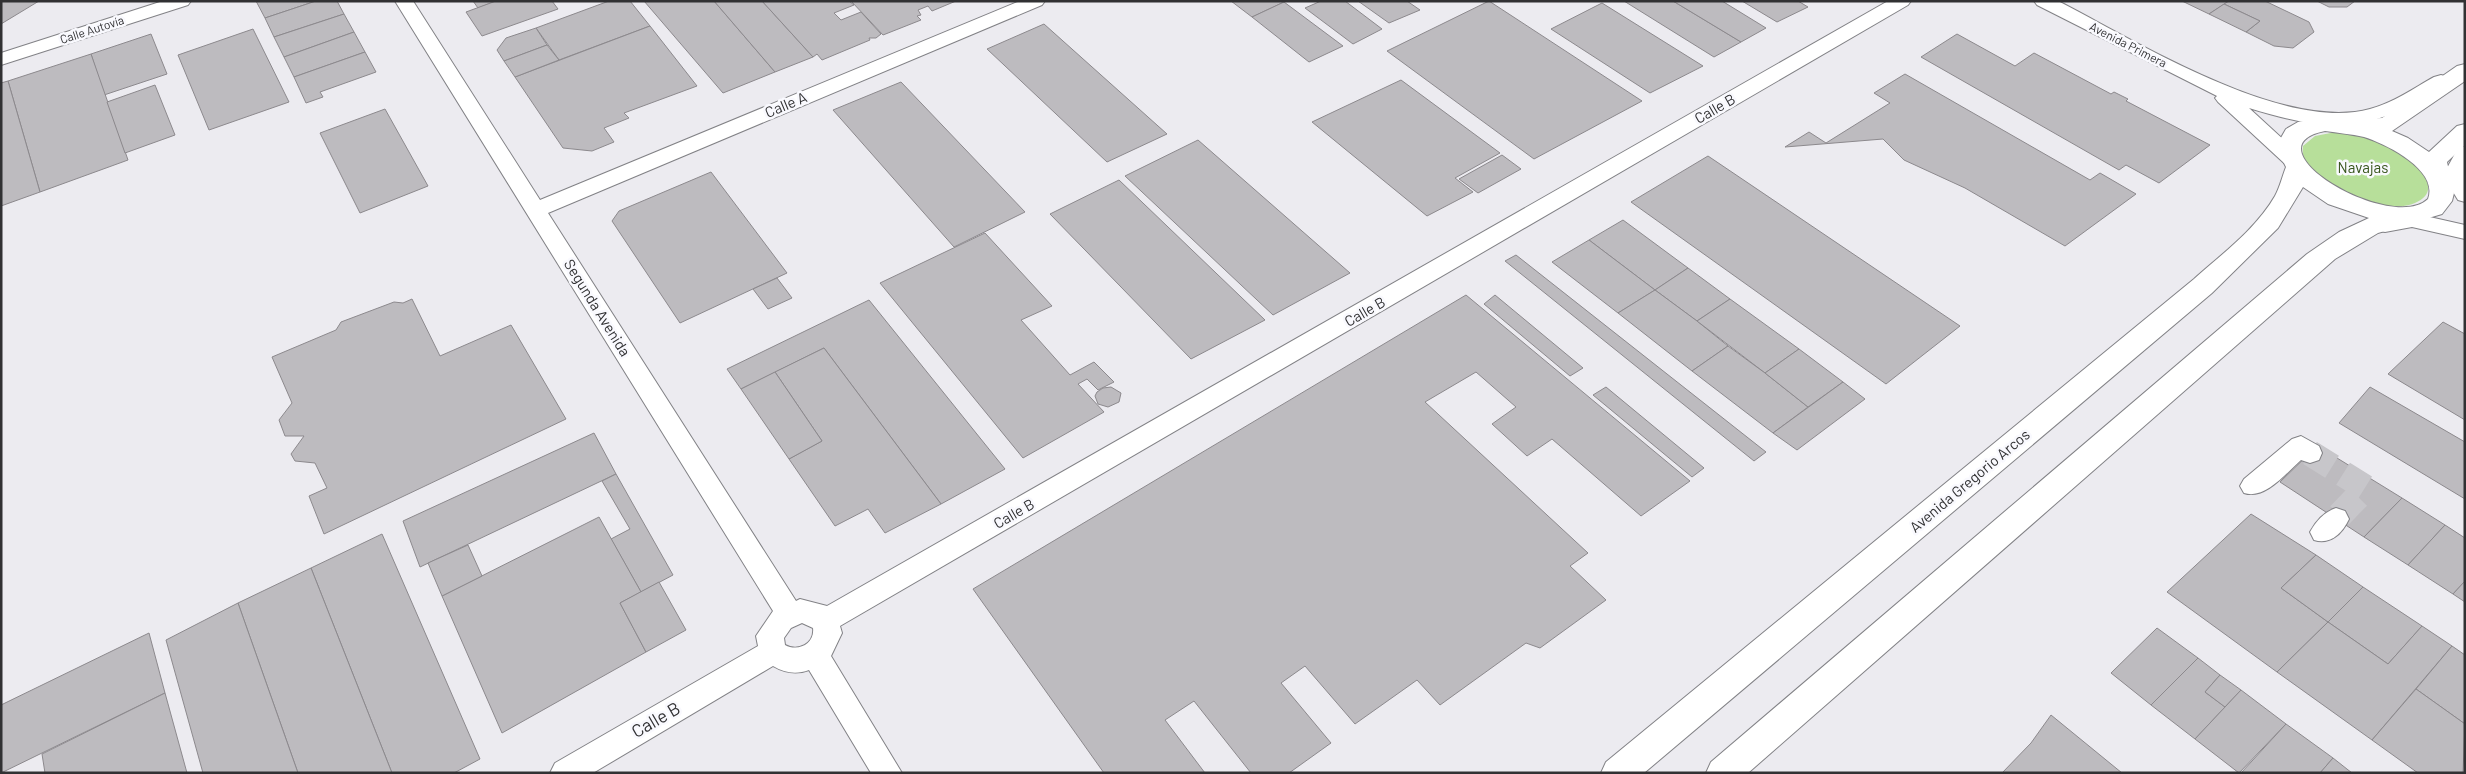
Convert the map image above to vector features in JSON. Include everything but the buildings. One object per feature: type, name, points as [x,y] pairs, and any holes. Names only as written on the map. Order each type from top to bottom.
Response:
[{"type":"main road","points":[[2336,125],[2387,125],[2465,70]]},
{"type":"main road","points":[[2336,125],[2398,142],[2420,155],[2441,181]]},
{"type":"main road","name":"Avenida Gregorio Arcos","points":[[1618,773],[2203,286],[2251,240],[2277,210],[2289,192],[2294,163],[2289,145],[2294,134],[2307,127],[2336,125]]},
{"type":"main road","points":[[1722,773],[2316,260],[2354,234],[2387,219],[2427,210],[2438,204],[2442,195],[2441,181],[2434,160],[2465,131]]},
{"type":"main road","points":[[2294,163],[2316,186],[2344,201],[2376,212],[2409,214]]},
{"type":"street","name":"Calle Autovía","points":[[1,59],[182,1]]},
{"type":"street","name":"Segunda Avenida","points":[[404,1],[790,614]]},
{"type":"street","name":"Calle A","points":[[536,210],[1036,1]]},
{"type":"street","name":"Calle B","points":[[826,620],[1902,1]]},
{"type":"street","name":"Avenida Primera","points":[[2043,1],[2214,88],[2250,102],[2301,116],[2347,119],[2373,115],[2465,70]]},
{"type":"street","name":"Avenida Primera","points":[[2214,88],[2278,144],[2294,163]]},
{"type":"street","points":[[2301,116],[2336,125]]},
{"type":"street","points":[[2465,153],[2456,170],[2465,195]]},
{"type":"street","points":[[2441,181],[2465,200]]},
{"type":"street","points":[[2409,214],[2465,232]]},
{"type":"street","points":[[2368,228],[2412,220],[2443,226]]},
{"type":"street","points":[[2253,486],[2301,446],[2310,453]]},
{"type":"street","points":[[811,611],[819,614],[826,620],[829,629],[828,638],[823,648],[815,655],[796,662],[779,658],[773,652],[770,636],[781,620],[790,614],[811,611]]},
{"type":"street","name":"Calle B","points":[[565,773],[773,652]]},
{"type":"street","points":[[815,655],[887,773]]},
{"type":"green space","name":"Navajas","points":[[2336,132],[2375,140],[2404,155],[2421,171],[2427,180],[2428,189],[2425,197],[2415,203],[2401,206],[2384,205],[2365,201],[2328,185],[2314,173],[2305,160],[2303,146],[2315,136]]},
{"type":"tunnel","points":[[2310,453],[2366,488],[2336,519]]}]
